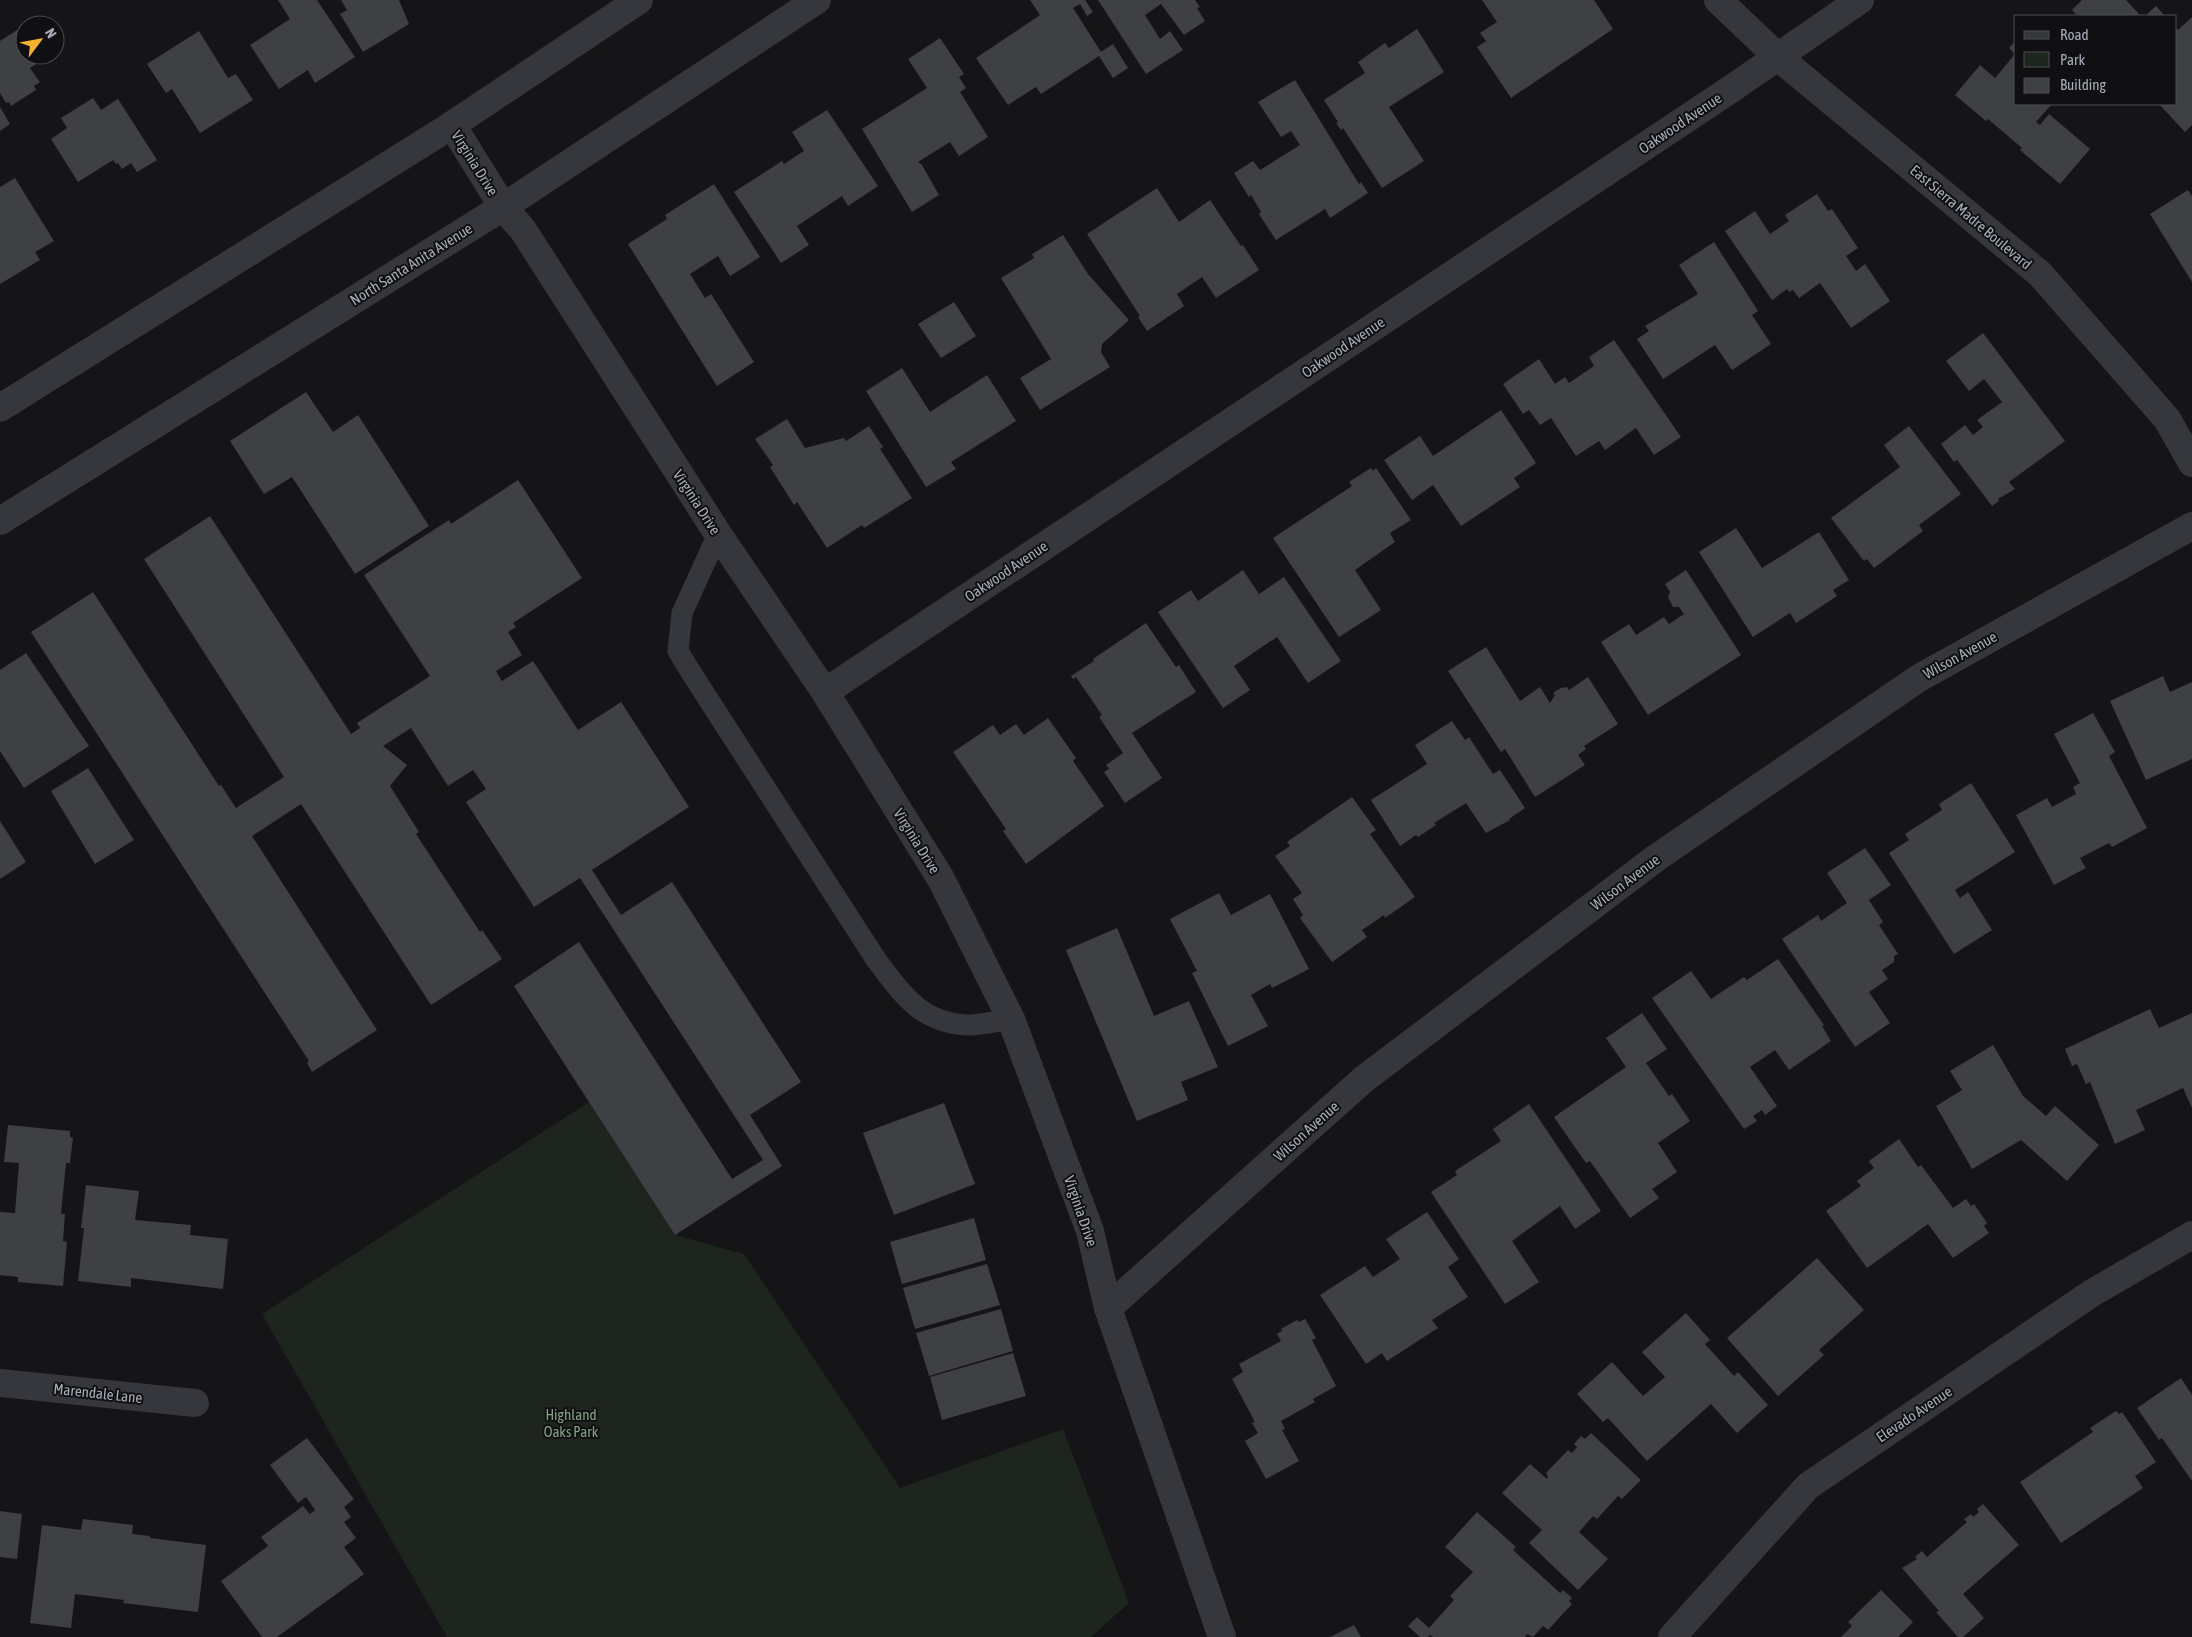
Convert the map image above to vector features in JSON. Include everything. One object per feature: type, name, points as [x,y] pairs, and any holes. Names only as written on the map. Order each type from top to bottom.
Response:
[{"type":"street","points":[[0,408],[452,125],[639,0]]},
{"type":"street","name":"North Santa Anita Avenue","points":[[0,521],[503,207],[817,0]]},
{"type":"street","name":"East Sierra Madre Boulevard","points":[[1718,0],[1778,57],[2040,274],[2167,419],[2192,463]]},
{"type":"street","name":"Oakwood Avenue","points":[[825,692],[1778,57],[1860,0]]},
{"type":"street","name":"Virginia Drive","points":[[452,125],[503,207],[523,230],[718,534],[825,692],[941,879],[1011,1019],[1090,1231],[1108,1308],[1222,1637]]},
{"type":"street","name":"Wilson Avenue","points":[[1108,1308],[1364,1078],[1656,858],[1919,678],[2192,526]]},
{"type":"street","name":"Elevado Avenue","points":[[1672,1637],[1808,1486],[2092,1293],[2192,1234]]},
{"type":"street","name":"Marendale Lane","points":[[0,1383],[195,1403]]},
{"type":"lane","points":[[718,534],[682,613],[678,651],[876,961],[902,994],[929,1017],[969,1025],[1011,1019]]},
{"type":"green space","name":"Highland Oaks Park","points":[[589,1102],[675,1235],[744,1254],[900,1488],[1063,1429],[1129,1603],[1091,1637],[447,1637],[262,1314]]},
{"type":"building","points":[[278,0],[317,0],[355,57],[315,83],[308,70],[279,89],[250,45],[290,19]]},
{"type":"building","points":[[341,0],[399,0],[409,24],[363,52],[340,14],[347,10]]},
{"type":"building","points":[[1030,0],[1085,0],[1093,12],[1087,16],[1080,4],[1073,8],[1101,52],[1113,44],[1128,68],[1113,78],[1099,56],[1041,94],[1036,87],[1008,105],[976,58],[1040,15]]},
{"type":"building","points":[[1098,0],[1195,0],[1200,7],[1197,8],[1205,21],[1184,35],[1161,4],[1145,15],[1160,39],[1170,31],[1183,50],[1146,74]]},
{"type":"building","points":[[1482,0],[1594,0],[1613,29],[1511,98],[1477,47],[1486,41],[1480,33],[1497,22]]},
{"type":"building","points":[[2082,0],[2126,0],[2140,15],[2077,15],[2072,10]]},
{"type":"building","points":[[2156,6],[2164,15],[2146,15]]},
{"type":"building","points":[[2192,17],[2192,125],[2185,132],[2160,105],[2177,105],[2178,30]]},
{"type":"building","points":[[1417,29],[1444,72],[1389,107],[1424,161],[1382,188],[1343,128],[1341,130],[1336,123],[1338,122],[1324,100],[1365,73],[1358,62],[1385,43],[1389,48]]},
{"type":"building","points":[[15,31],[15,65],[35,65],[30,68],[40,82],[34,86],[36,90],[11,106],[9,102],[6,103],[0,93],[0,41]]},
{"type":"building","points":[[199,31],[228,78],[236,74],[253,100],[200,133],[172,89],[166,93],[147,64]]},
{"type":"building","points":[[940,38],[964,74],[959,77],[966,88],[960,92],[988,137],[959,156],[950,142],[918,162],[922,165],[939,195],[912,212],[862,129],[927,88],[908,59]]},
{"type":"building","points":[[2014,42],[2014,53],[2009,48]]},
{"type":"building","points":[[2014,55],[2014,105],[2051,105],[2036,122],[2040,125],[2049,114],[2090,149],[2060,184],[2020,150],[2022,148],[1988,119],[1986,121],[1955,95],[1980,65],[1995,78]]},
{"type":"building","points":[[1295,80],[1359,184],[1361,182],[1368,193],[1330,218],[1325,209],[1276,240],[1259,214],[1261,212],[1251,195],[1249,197],[1234,173],[1253,161],[1260,170],[1300,145],[1291,131],[1281,137],[1258,102]]},
{"type":"building","points":[[93,98],[101,110],[118,99],[157,160],[137,172],[131,163],[122,169],[113,160],[78,182],[51,139],[67,128],[61,118]]},
{"type":"building","points":[[0,107],[10,124],[0,131]]},
{"type":"building","points":[[827,110],[878,186],[848,206],[842,196],[797,226],[809,245],[781,263],[734,192],[782,161],[784,164],[804,151],[792,132]]},
{"type":"building","points":[[15,178],[54,241],[35,252],[40,260],[0,284],[0,187]]},
{"type":"building","points":[[714,184],[760,257],[730,276],[718,256],[690,274],[705,298],[711,294],[754,362],[717,386],[628,244],[667,219],[665,215]]},
{"type":"building","points":[[1157,188],[1179,222],[1210,200],[1259,270],[1216,298],[1202,277],[1177,294],[1184,306],[1147,331],[1138,317],[1140,316],[1087,234]]},
{"type":"building","points":[[2188,190],[2192,196],[2192,282],[2150,214]]},
{"type":"building","points":[[1817,194],[1828,211],[1832,209],[1858,248],[1846,256],[1856,271],[1865,264],[1890,301],[1851,328],[1820,283],[1799,298],[1793,290],[1789,292],[1787,289],[1772,300],[1725,231],[1755,211],[1770,234],[1789,221],[1785,215]]},
{"type":"building","points":[[1063,235],[1088,274],[1129,320],[1102,344],[1101,352],[1110,367],[1040,410],[1020,378],[1051,359],[1001,278],[1034,258],[1032,254]]},
{"type":"building","points":[[1714,242],[1758,311],[1752,315],[1771,344],[1732,370],[1715,345],[1663,379],[1637,339],[1649,331],[1645,326],[1698,294],[1679,265]]},
{"type":"building","points":[[954,302],[976,336],[941,358],[918,324]]},
{"type":"building","points":[[1983,333],[2065,441],[2009,482],[2015,489],[1998,499],[1999,501],[1992,506],[1957,460],[1954,462],[1941,444],[1965,425],[1973,435],[1983,427],[1977,420],[2002,402],[1984,379],[1969,391],[1946,361]]},
{"type":"building","points":[[1614,340],[1681,437],[1654,455],[1636,428],[1605,450],[1599,441],[1576,456],[1551,418],[1540,425],[1529,410],[1523,414],[1503,384],[1539,359],[1555,384],[1565,377],[1569,383],[1594,366],[1589,357]]},
{"type":"building","points":[[902,368],[930,412],[987,375],[1016,421],[951,462],[956,469],[926,487],[866,391]]},
{"type":"building","points":[[306,392],[333,432],[358,415],[429,526],[355,574],[292,477],[264,494],[230,441]]},
{"type":"building","points":[[1501,410],[1536,463],[1514,478],[1520,487],[1461,526],[1433,485],[1412,500],[1384,460],[1420,436],[1433,456]]},
{"type":"building","points":[[787,419],[805,448],[844,438],[846,441],[869,426],[883,447],[880,449],[912,498],[864,528],[862,525],[827,548],[797,502],[794,505],[770,467],[773,465],[755,439]]},
{"type":"building","points":[[1909,426],[1961,494],[1919,525],[1923,531],[1874,568],[1867,559],[1864,561],[1831,518],[1900,467],[1884,445]]},
{"type":"building","points":[[1371,468],[1373,471],[1376,468],[1411,520],[1390,533],[1395,542],[1355,570],[1381,610],[1339,637],[1273,538],[1352,486],[1349,482]]},
{"type":"building","points":[[518,480],[582,578],[513,623],[516,627],[508,632],[522,655],[496,671],[502,681],[533,661],[578,730],[621,702],[689,807],[592,870],[621,915],[672,882],[801,1082],[750,1115],[782,1166],[675,1235],[514,986],[579,942],[732,1179],[763,1160],[580,878],[534,907],[466,802],[486,789],[473,770],[448,786],[411,728],[383,746],[407,765],[390,786],[419,832],[416,834],[480,932],[482,930],[502,959],[431,1005],[301,804],[252,836],[377,1030],[312,1072],[307,1063],[309,1061],[31,632],[93,592],[219,786],[221,785],[236,808],[284,777],[144,559],[210,516],[351,734],[360,728],[357,723],[430,676],[364,575],[449,520],[451,524]]},
{"type":"building","points":[[1736,528],[1762,568],[1819,532],[1849,580],[1833,590],[1837,596],[1796,623],[1790,613],[1753,637],[1699,552]]},
{"type":"building","points":[[1243,570],[1259,594],[1284,577],[1341,661],[1308,683],[1277,637],[1234,666],[1250,690],[1223,708],[1158,612],[1191,590],[1198,601]]},
{"type":"building","points":[[1686,570],[1741,655],[1648,715],[1601,642],[1629,624],[1636,635],[1664,617],[1669,624],[1684,614],[1679,607],[1673,607],[1668,597],[1670,592],[1665,584]]},
{"type":"building","points":[[1146,623],[1176,667],[1179,665],[1196,692],[1132,733],[1162,778],[1125,803],[1104,772],[1109,769],[1106,765],[1123,753],[1099,717],[1102,715],[1076,677],[1073,679],[1071,676]]},
{"type":"building","points":[[1486,647],[1520,701],[1540,687],[1550,703],[1555,695],[1553,693],[1561,688],[1567,687],[1569,690],[1588,677],[1618,724],[1584,746],[1586,749],[1578,755],[1585,765],[1535,797],[1505,749],[1501,752],[1448,671]]},
{"type":"building","points":[[26,653],[89,746],[24,788],[0,751],[0,670]]},
{"type":"building","points":[[2163,676],[2170,692],[2192,682],[2192,759],[2146,780],[2110,701]]},
{"type":"building","points":[[2093,713],[2115,752],[2109,756],[2147,828],[2112,847],[2109,843],[2080,858],[2086,868],[2054,885],[2016,815],[2047,798],[2052,807],[2076,794],[2073,787],[2080,783],[2054,734]]},
{"type":"building","points":[[1048,718],[1076,758],[1073,761],[1104,806],[1026,864],[1003,831],[1006,829],[953,752],[993,725],[1000,735],[1016,724],[1024,735]]},
{"type":"building","points":[[1452,721],[1465,740],[1469,737],[1493,774],[1500,770],[1525,808],[1510,820],[1486,833],[1466,803],[1434,823],[1436,825],[1418,837],[1416,835],[1400,846],[1371,800],[1427,764],[1415,745]]},
{"type":"building","points":[[88,768],[134,840],[95,864],[51,791]]},
{"type":"building","points":[[1971,783],[2015,852],[1955,890],[1960,898],[1968,892],[1992,930],[1954,954],[1889,853],[1909,840],[1905,834],[1942,810],[1939,804]]},
{"type":"building","points":[[1352,797],[1376,830],[1370,834],[1415,897],[1385,918],[1384,915],[1362,930],[1367,937],[1332,962],[1300,918],[1303,915],[1293,899],[1302,893],[1275,856],[1290,846],[1287,842]]},
{"type":"building","points":[[0,821],[26,862],[0,879]]},
{"type":"building","points":[[1865,848],[1891,885],[1869,900],[1883,922],[1879,925],[1898,954],[1894,956],[1894,962],[1882,970],[1888,979],[1869,992],[1890,1023],[1855,1047],[1782,939],[1818,915],[1821,921],[1847,903],[1827,873]]},
{"type":"building","points":[[1219,893],[1231,915],[1270,894],[1309,969],[1272,988],[1270,984],[1251,995],[1268,1026],[1228,1046],[1192,973],[1197,971],[1170,919]]},
{"type":"building","points":[[1117,928],[1154,1016],[1189,1001],[1218,1067],[1181,1082],[1188,1100],[1137,1121],[1066,950]]},
{"type":"building","points":[[1778,959],[1824,1025],[1822,1026],[1831,1041],[1789,1070],[1775,1050],[1750,1067],[1777,1106],[1765,1115],[1762,1110],[1753,1116],[1757,1121],[1744,1129],[1652,998],[1691,971],[1711,999],[1744,977],[1747,980]]},
{"type":"building","points":[[2150,1009],[2159,1028],[2192,1013],[2192,1108],[2183,1088],[2136,1110],[2145,1130],[2115,1144],[2090,1082],[2086,1084],[2077,1064],[2072,1066],[2065,1049]]},
{"type":"building","points":[[1642,1013],[1667,1049],[1646,1063],[1669,1096],[1672,1094],[1690,1121],[1658,1143],[1677,1172],[1652,1189],[1659,1198],[1630,1218],[1590,1161],[1586,1163],[1554,1117],[1626,1067],[1606,1038]]},
{"type":"building","points":[[1993,1045],[2023,1096],[2046,1116],[2055,1106],[2099,1145],[2067,1181],[2021,1140],[1972,1169],[1936,1106],[1962,1090],[1950,1071]]},
{"type":"building","points":[[944,1103],[975,1184],[894,1215],[863,1133]]},
{"type":"building","points":[[1529,1104],[1601,1211],[1575,1229],[1560,1206],[1512,1241],[1539,1282],[1505,1304],[1431,1192],[1457,1175],[1455,1171],[1501,1141],[1493,1129]]},
{"type":"building","points":[[8,1125],[70,1131],[70,1137],[73,1138],[70,1163],[66,1163],[61,1214],[65,1214],[63,1241],[67,1242],[63,1286],[18,1282],[18,1277],[0,1275],[0,1212],[15,1213],[19,1163],[4,1162]]},
{"type":"building","points":[[1899,1139],[1918,1167],[1921,1165],[1953,1208],[1966,1199],[1971,1206],[1974,1204],[1987,1223],[1984,1226],[1989,1233],[1953,1258],[1928,1224],[1867,1268],[1826,1211],[1861,1186],[1857,1181],[1874,1168],[1869,1161]]},
{"type":"building","points":[[86,1185],[139,1191],[135,1220],[191,1225],[190,1235],[228,1239],[223,1289],[131,1278],[131,1287],[78,1281],[84,1228],[81,1228]]},
{"type":"building","points":[[1427,1212],[1459,1259],[1448,1267],[1468,1297],[1432,1320],[1438,1328],[1387,1361],[1382,1353],[1366,1364],[1320,1295],[1365,1266],[1373,1277],[1400,1259],[1386,1239]]},
{"type":"building","points":[[974,1218],[986,1260],[902,1284],[890,1242]]},
{"type":"building","points":[[1817,1258],[1864,1310],[1819,1350],[1824,1355],[1778,1396],[1727,1338]]},
{"type":"building","points":[[987,1264],[1000,1305],[915,1329],[903,1288]]},
{"type":"building","points":[[1001,1309],[1013,1351],[929,1376],[916,1333]]},
{"type":"building","points":[[1686,1313],[1710,1340],[1705,1344],[1734,1376],[1738,1372],[1768,1405],[1737,1433],[1711,1404],[1647,1461],[1608,1418],[1603,1422],[1577,1394],[1612,1362],[1643,1396],[1665,1377],[1642,1352]]},
{"type":"building","points":[[1305,1319],[1316,1338],[1312,1340],[1336,1386],[1313,1399],[1315,1402],[1281,1421],[1285,1429],[1282,1430],[1299,1461],[1266,1479],[1245,1441],[1258,1433],[1252,1423],[1255,1422],[1232,1379],[1243,1372],[1239,1364],[1281,1341],[1277,1334],[1282,1331],[1281,1329],[1297,1320],[1299,1322]]},
{"type":"building","points":[[1013,1353],[1026,1396],[942,1420],[930,1377]]},
{"type":"building","points":[[2181,1378],[2192,1395],[2192,1481],[2162,1438],[2159,1440],[2137,1408]]},
{"type":"building","points":[[2116,1411],[2119,1414],[2122,1412],[2156,1462],[2135,1476],[2143,1488],[2061,1543],[2020,1482],[2093,1432],[2090,1428]]},
{"type":"building","points":[[1591,1433],[1641,1480],[1622,1499],[1618,1496],[1597,1519],[1593,1516],[1579,1532],[1608,1559],[1578,1590],[1529,1543],[1542,1530],[1502,1493],[1530,1464],[1547,1479],[1546,1473],[1568,1450],[1572,1453],[1577,1447],[1574,1444],[1581,1436],[1585,1439]]},
{"type":"building","points":[[307,1438],[354,1499],[344,1507],[351,1517],[344,1522],[356,1538],[344,1547],[364,1574],[277,1637],[262,1637],[221,1581],[268,1546],[261,1537],[303,1506],[310,1514],[315,1510],[306,1497],[298,1503],[270,1465]]},
{"type":"building","points":[[1983,1504],[2019,1545],[1963,1594],[1984,1618],[1963,1637],[1958,1637],[1936,1612],[1939,1611],[1902,1568],[1917,1559],[1915,1557],[1922,1551],[1927,1557],[1967,1522],[1964,1519],[1971,1514],[1973,1517],[1979,1512],[1977,1509]]},
{"type":"building","points":[[0,1511],[22,1514],[17,1559],[0,1557]]},
{"type":"building","points":[[1477,1512],[1516,1547],[1513,1550],[1560,1593],[1563,1590],[1572,1598],[1569,1601],[1572,1604],[1548,1630],[1543,1626],[1533,1637],[1527,1634],[1525,1637],[1433,1637],[1430,1635],[1428,1637],[1420,1637],[1408,1626],[1417,1617],[1429,1628],[1454,1600],[1450,1596],[1473,1572],[1445,1547]]},
{"type":"building","points":[[83,1519],[133,1525],[132,1534],[150,1536],[150,1538],[206,1545],[198,1612],[123,1603],[124,1600],[75,1594],[71,1628],[30,1623],[42,1525],[81,1530]]},
{"type":"building","points":[[1881,1590],[1913,1622],[1898,1637],[1841,1637],[1852,1626],[1848,1622]]},
{"type":"building","points":[[1354,1625],[1361,1637],[1330,1637]]}]
